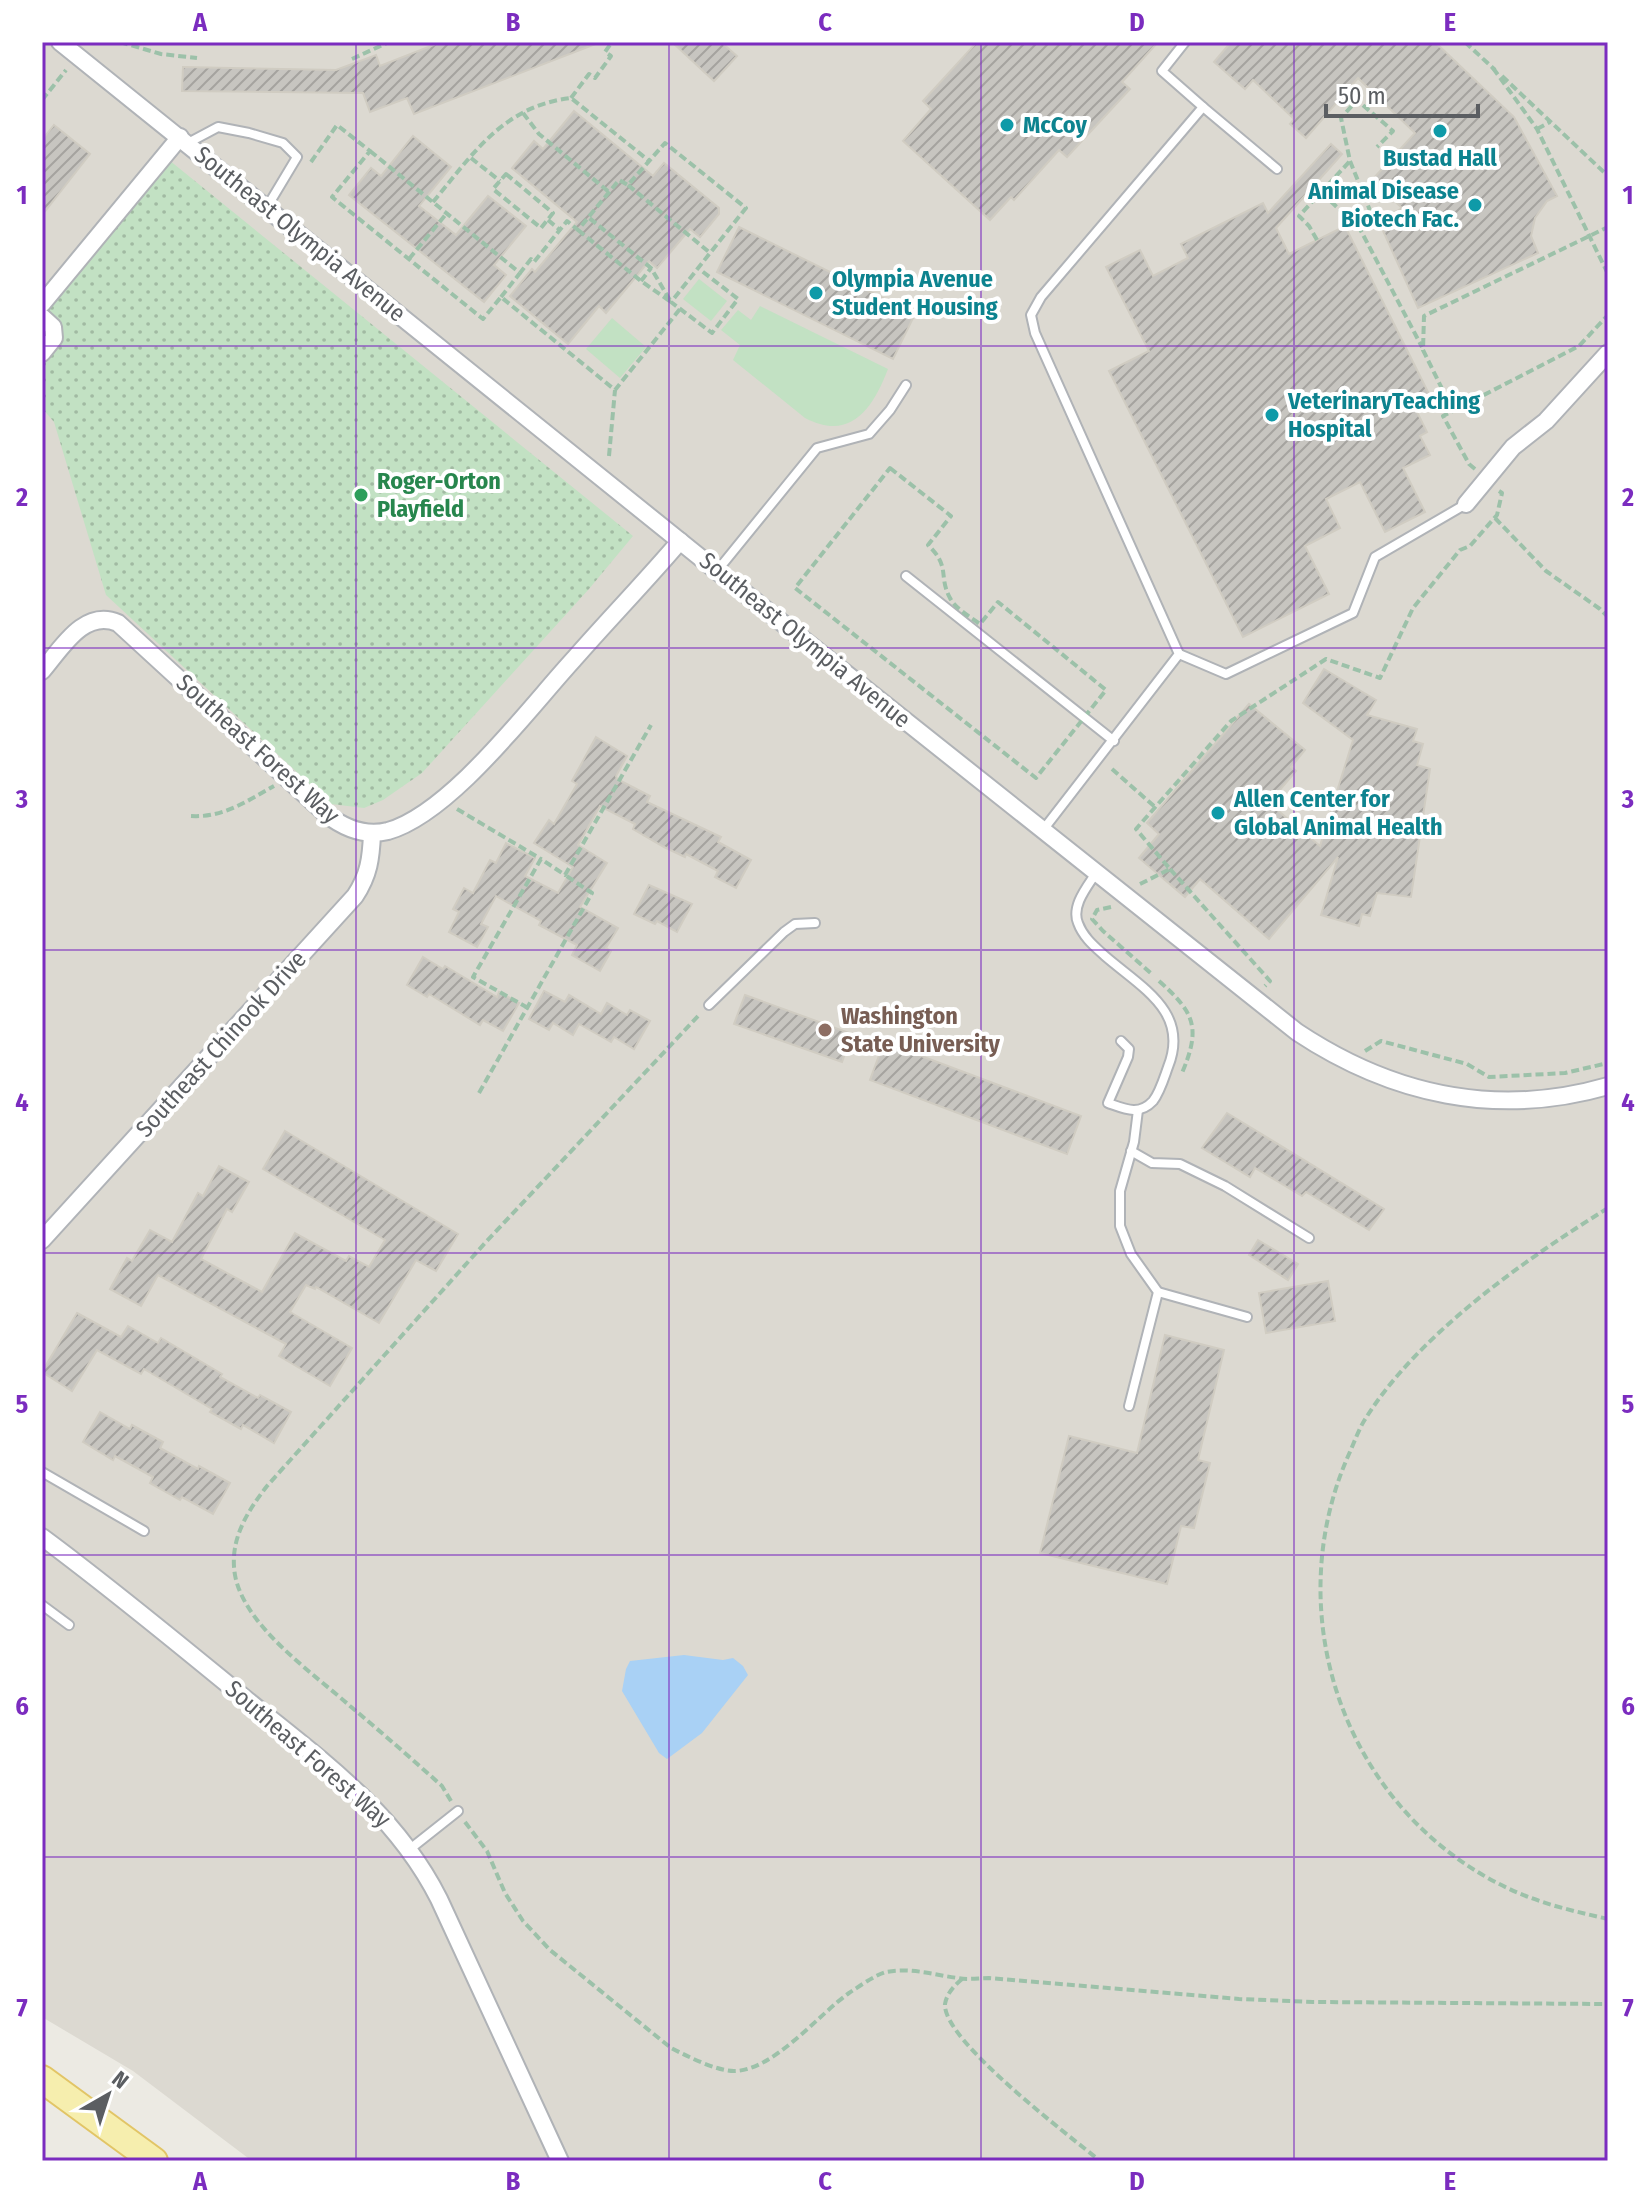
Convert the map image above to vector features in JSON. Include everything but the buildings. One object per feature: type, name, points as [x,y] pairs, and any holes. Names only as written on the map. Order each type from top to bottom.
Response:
[{"type":"main road","points":[[42,2079],[154,2161]]},
{"type":"street","name":"Southeast Olympia Avenue","points":[[60,42],[717,571],[1297,1032],[1382,1078],[1437,1094],[1479,1099],[1551,1098],[1608,1086]]},
{"type":"street","points":[[42,304],[184,140]]},
{"type":"street","points":[[42,317],[53,327],[54,338],[42,353]]},
{"type":"street","points":[[1466,504],[1513,447],[1546,421],[1608,353]]},
{"type":"street","points":[[372,834],[390,830],[435,806],[473,770],[680,541]]},
{"type":"street","name":"Southeast Forest Way","points":[[42,671],[78,629],[96,620],[107,619],[118,623],[336,822],[372,834]]},
{"type":"street","name":"Southeast Chinook Drive","points":[[42,1240],[355,896],[370,868],[372,834]]},
{"type":"street","name":"Southeast Forest Way","points":[[42,1537],[128,1602],[340,1776],[381,1814],[410,1849],[439,1899],[560,2161]]},
{"type":"lane","points":[[1185,42],[1162,71],[1277,169]]},
{"type":"lane","points":[[1203,107],[1041,297],[1031,315],[1035,333],[1179,654],[1226,674],[1353,613],[1375,557],[1466,504]]},
{"type":"lane","points":[[184,140],[218,127],[283,143],[297,157],[267,207]]},
{"type":"lane","points":[[717,571],[817,448],[869,434],[906,385]]},
{"type":"lane","points":[[906,576],[1114,741]]},
{"type":"lane","points":[[1043,830],[1179,654]]},
{"type":"lane","points":[[1096,873],[1076,911],[1084,935],[1161,1006],[1172,1021],[1175,1035],[1172,1058],[1156,1097],[1148,1106],[1138,1110],[1128,1111],[1108,1103],[1128,1057],[1129,1049],[1121,1041]]},
{"type":"lane","points":[[709,1005],[784,932],[795,924],[815,923]]},
{"type":"lane","points":[[1138,1110],[1120,1191],[1120,1226],[1131,1254],[1158,1292],[1247,1317]]},
{"type":"lane","points":[[1131,1151],[1152,1163],[1180,1164],[1225,1186],[1309,1238]]},
{"type":"lane","points":[[1129,1406],[1158,1292]]},
{"type":"lane","points":[[42,1472],[144,1531]]},
{"type":"lane","points":[[42,1605],[69,1625]]},
{"type":"lane","points":[[410,1849],[458,1811]]},
{"type":"path","points":[[120,42],[161,54],[197,58]]},
{"type":"path","points":[[352,59],[389,42]]},
{"type":"path","points":[[433,202],[495,129],[523,113],[571,98],[589,74],[595,78],[611,56],[605,52],[618,42]]},
{"type":"path","points":[[1465,42],[1608,176]]},
{"type":"path","points":[[1493,68],[1537,129],[1608,274]]},
{"type":"path","points":[[42,100],[66,70]]},
{"type":"path","points":[[571,98],[648,160]]},
{"type":"path","points":[[1371,213],[1350,161],[1341,118],[1357,100],[1393,131],[1377,147]]},
{"type":"path","points":[[523,113],[539,134],[609,192]]},
{"type":"path","points":[[1537,129],[1550,122]]},
{"type":"path","points":[[337,125],[520,273]]},
{"type":"path","points":[[628,185],[665,143],[746,208],[671,302]]},
{"type":"path","points":[[370,151],[332,197],[483,319],[531,259],[534,262],[567,221],[712,333],[738,299],[698,268]]},
{"type":"path","points":[[470,157],[500,181]]},
{"type":"path","points":[[1317,240],[1299,216],[1350,161]]},
{"type":"path","points":[[506,174],[553,213],[548,220],[541,228],[493,189],[506,174]]},
{"type":"path","points":[[578,230],[619,180],[710,253]]},
{"type":"path","points":[[1322,193],[1360,229],[1453,411],[1579,346],[1608,315]]},
{"type":"path","points":[[409,259],[447,213]]},
{"type":"path","points":[[588,217],[651,268],[671,302]]},
{"type":"path","points":[[548,220],[560,230]]},
{"type":"path","points":[[1423,350],[1424,316],[1608,227]]},
{"type":"path","points":[[641,281],[651,268]]},
{"type":"path","points":[[501,297],[615,390]]},
{"type":"path","points":[[609,456],[615,390],[680,309]]},
{"type":"path","points":[[1495,518],[1546,571],[1608,617]]},
{"type":"path","points":[[565,875],[651,725]]},
{"type":"path","points":[[1112,769],[1155,807]]},
{"type":"path","points":[[191,816],[210,817],[231,810],[287,779]]},
{"type":"path","points":[[435,806],[448,817],[456,809],[592,893],[479,1093]]},
{"type":"path","points":[[1136,829],[1270,981],[1265,986]]},
{"type":"path","points":[[528,1008],[473,977],[541,859]]},
{"type":"path","points":[[1133,887],[1170,869]]},
{"type":"path","points":[[1140,884],[1151,893]]},
{"type":"path","points":[[1254,977],[1273,992]]},
{"type":"path","points":[[709,1005],[485,1243],[298,1451],[250,1508],[238,1530],[234,1573],[248,1607],[276,1641],[442,1786],[487,1851],[505,1893],[523,1921],[562,1960],[671,2048],[692,2059],[734,2071],[779,2054],[863,1983],[885,1973],[913,1970],[962,1979],[989,1978],[1239,1999],[1608,2004]]},
{"type":"path","points":[[1363,1052],[1381,1041],[1467,1064],[1489,1077],[1565,1073],[1608,1063]]},
{"type":"path","points":[[1608,1208],[1572,1230],[1494,1288],[1448,1325],[1396,1376],[1363,1423],[1339,1477],[1326,1522],[1319,1577],[1330,1674],[1350,1725],[1374,1772],[1407,1813],[1443,1847],[1487,1878],[1540,1903],[1608,1919]]},
{"type":"path","points":[[962,1979],[950,1989],[945,2005],[956,2033],[979,2058],[1100,2161]]},
{"type":"shaded area","name":"Washington State University","points":[[42,42],[1608,42],[1608,2161],[252,2161],[133,2071],[42,2017]]},
{"type":"green space","name":"Roger-Orton Playfield","points":[[169,160],[633,536],[422,773],[383,800],[364,808],[331,804],[106,595],[54,422],[42,408],[42,311]]},
{"type":"green space","points":[[699,279],[727,301],[711,321],[683,299]]},
{"type":"green space","points":[[760,306],[888,369],[875,396],[858,417],[835,426],[805,418],[733,360],[740,345],[721,330],[738,310],[751,320]]},
{"type":"green space","points":[[612,318],[646,347],[620,378],[586,349]]},
{"type":"water","points":[[684,1655],[723,1660],[733,1658],[748,1675],[702,1733],[667,1759],[659,1753],[622,1691],[630,1661]]},
{"type":"place","name":"McCoy","points":[[1007,125]]},
{"type":"place","name":"Bustad Hall","points":[[1440,131]]},
{"type":"place","name":"Animal Disease Biotech Fac.","points":[[1475,205]]},
{"type":"place","name":"Olympia Avenue Student Housing","points":[[816,293]]},
{"type":"place","name":"VeterinaryTeaching Hospital","points":[[1272,415]]},
{"type":"place","name":"Roger-Orton Playfield","points":[[361,495]]},
{"type":"place","name":"Allen Center for Global Animal Health","points":[[1218,813]]},
{"type":"place","name":"Washington State University","points":[[825,1030]]}]
